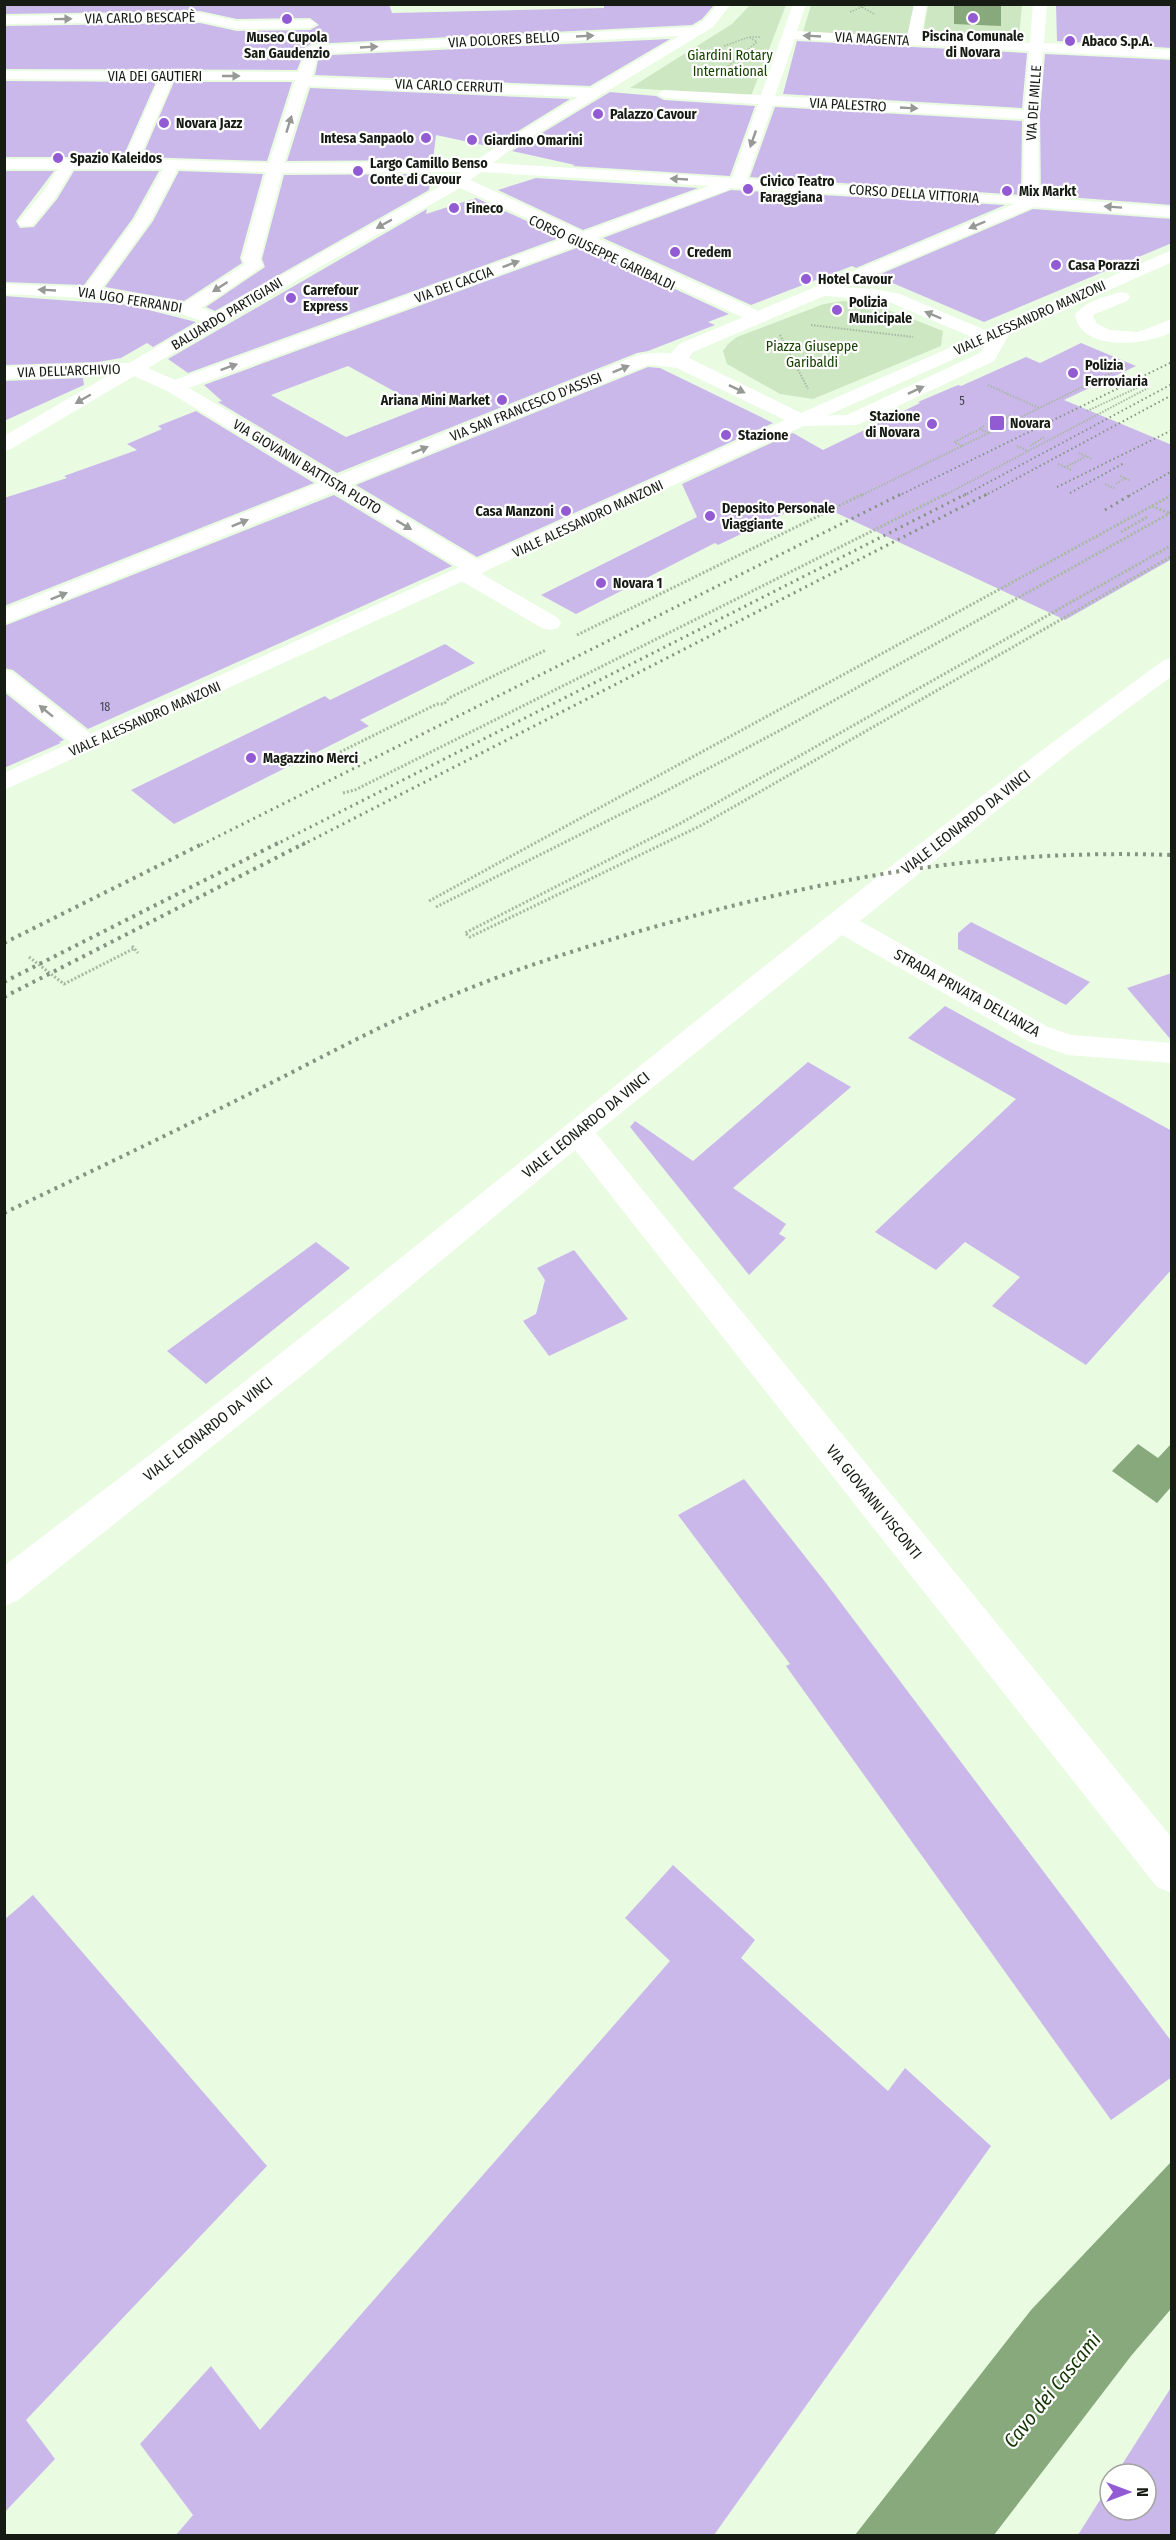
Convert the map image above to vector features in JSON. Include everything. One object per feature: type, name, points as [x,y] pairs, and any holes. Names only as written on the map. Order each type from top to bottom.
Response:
[{"type":"street","name":"BALUARDO PARTIGIANI","points":[[4,445],[298,272],[455,184],[505,147],[589,92],[708,24],[725,4]]},
{"type":"street","points":[[736,183],[800,4]]},
{"type":"street","points":[[913,41],[921,4]]},
{"type":"street","name":"VIA DEI MILLE","points":[[1030,201],[1031,115],[1040,4]]},
{"type":"street","name":"VIA CARLO BESCAPÈ","points":[[4,20],[200,17],[237,25],[311,18],[311,50]]},
{"type":"street","name":"VIA DOLORES BELLO","points":[[311,50],[529,39],[646,28],[697,31]]},
{"type":"street","name":"VIA MAGENTA","points":[[789,35],[1172,54]]},
{"type":"street","points":[[499,57],[529,39]]},
{"type":"street","points":[[254,266],[251,259],[275,168],[311,50]]},
{"type":"street","name":"VIA DEI GAUTIERI","points":[[4,75],[304,79]]},
{"type":"street","points":[[450,86],[470,75]]},
{"type":"street","points":[[131,161],[168,76]]},
{"type":"street","name":"VIA CARLO CERRUTI","points":[[304,79],[589,92]]},
{"type":"street","name":"VIA PALESTRO","points":[[664,94],[1031,115]]},
{"type":"street","name":"CORSO DELLA VITTORIA","points":[[4,164],[131,161],[275,168],[477,167],[1030,201],[1172,212]]},
{"type":"street","points":[[26,222],[49,195],[69,164]]},
{"type":"street","points":[[90,292],[143,220],[174,164]]},
{"type":"street","name":"VIA DEI CACCIA","points":[[174,387],[736,183]]},
{"type":"street","name":"CORSO GIUSEPPE GARIBALDI","points":[[455,184],[755,319]]},
{"type":"street","points":[[823,291],[874,294],[894,298],[994,334],[987,357],[850,421],[801,420],[684,364],[680,358],[680,353],[686,348],[1030,201]]},
{"type":"street","name":"VIALE ALESSANDRO MANZONI","points":[[994,334],[1172,255]]},
{"type":"street","points":[[187,309],[254,266],[298,272]]},
{"type":"street","name":"VIA UGO FERRANDI","points":[[4,289],[90,292],[187,309],[217,320]]},
{"type":"street","points":[[1138,291],[1089,310],[1084,315],[1084,320],[1096,331],[1120,337],[1146,336],[1172,324]]},
{"type":"street","name":"VIA SAN FRANCESCO D'ASSISI","points":[[4,618],[645,359],[669,359],[684,364]]},
{"type":"street","name":"VIA GIOVANNI BATTISTA PLOTO","points":[[134,369],[174,387],[336,484],[550,623]]},
{"type":"street","name":"VIA DELL'ARCHIVIO","points":[[4,373],[134,369]]},
{"type":"street","name":"VIALE ALESSANDRO MANZONI","points":[[4,783],[472,572],[801,420]]},
{"type":"street","name":"VIALE LEONARDO DA VINCI","points":[[4,1589],[298,1359],[577,1131],[841,921],[1065,744],[1172,665]]},
{"type":"street","points":[[4,677],[88,744]]},
{"type":"street","name":"STRADA PRIVATA DELL'ANZA","points":[[841,921],[1038,1034],[1068,1046],[1172,1053]]},
{"type":"street","name":"VIA GIOVANNI VISCONTI","points":[[577,1131],[1172,1872]]},
{"type":"path","points":[[684,95],[697,84],[725,69],[729,63],[757,42],[749,37]]},
{"type":"path","points":[[803,324],[915,337]]},
{"type":"path","points":[[779,333],[808,389]]},
{"type":"path","points":[[576,635],[1127,365]]},
{"type":"path","points":[[986,384],[1040,409]]},
{"type":"path","points":[[1087,411],[1141,386]]},
{"type":"path","points":[[343,793],[355,790],[873,532],[1148,388]]},
{"type":"path","points":[[989,428],[990,424],[1010,416],[1018,419]]},
{"type":"path","points":[[984,426],[979,429],[989,433]]},
{"type":"path","points":[[963,446],[954,442],[978,430]]},
{"type":"path","points":[[1039,435],[1050,440]]},
{"type":"path","points":[[1023,448],[1044,437]]},
{"type":"path","points":[[1017,446],[1029,451]]},
{"type":"path","points":[[1079,453],[1092,459]]},
{"type":"path","points":[[1065,467],[1086,456]]},
{"type":"path","points":[[1058,464],[1071,470]]},
{"type":"path","points":[[1120,476],[1131,481]]},
{"type":"path","points":[[1105,484],[1114,486],[1125,478]]},
{"type":"path","points":[[429,901],[1172,495]]},
{"type":"path","points":[[1160,510],[1167,505]]},
{"type":"path","points":[[1152,506],[1170,513]]},
{"type":"path","points":[[436,907],[650,800],[770,736],[921,654],[1170,513]]},
{"type":"path","points":[[1121,532],[1147,517]]},
{"type":"path","points":[[1112,528],[1129,536]]},
{"type":"path","points":[[1170,547],[681,823],[465,933],[470,937],[700,826],[1172,556]]},
{"type":"path","points":[[340,752],[437,704],[444,704],[449,698],[554,646]]},
{"type":"path","points":[[30,957],[64,984],[134,947],[138,953]]},
{"type":"green space","name":"Giardini Rotary International","points":[[750,5],[786,5],[751,96],[630,88],[732,24]]},
{"type":"green space","points":[[811,5],[915,5],[909,37],[803,32]]},
{"type":"green space","name":"Piscina Comunale di Novara","points":[[928,5],[1022,5],[1019,37],[1014,39],[923,34]]},
{"type":"green space","name":"Piazza Giuseppe Garibaldi","points":[[843,301],[906,316],[943,331],[941,346],[813,399],[780,394],[727,364],[723,351],[737,337],[824,304]]},
{"type":"water","points":[[954,5],[1001,5],[1001,26],[954,24]]},
{"type":"water","points":[[1138,1444],[1158,1458],[1171,1444],[1171,1487],[1157,1503],[1112,1471]]},
{"type":"water","name":"Cavo dei Cascami","points":[[1171,2162],[1171,2309],[1131,2356],[994,2535],[855,2535],[1031,2310]]},
{"type":"building","points":[[4,4],[389,4],[392,13],[604,8],[604,4],[715,4],[702,19],[692,25],[311,44],[302,49],[308,55],[302,57],[297,70],[4,69],[4,26],[200,23],[237,31],[310,30],[319,25],[310,18],[237,19],[200,11],[4,14]]},
{"type":"building","points":[[1056,4],[1172,4],[1172,48],[1057,41]]},
{"type":"building","points":[[670,39],[590,86],[315,75],[318,60],[312,56]]},
{"type":"building","points":[[797,41],[1027,53],[1022,108],[783,94]]},
{"type":"building","points":[[1045,54],[1172,60],[1172,205],[1041,195],[1040,115]]},
{"type":"building","points":[[4,81],[156,82],[123,157],[4,157]]},
{"type":"building","points":[[174,82],[292,82],[267,161],[142,157]]},
{"type":"building","points":[[310,88],[570,99],[492,147],[436,135],[433,160],[287,161]]},
{"type":"building","points":[[610,92],[656,96],[664,100],[755,106],[730,176],[572,166],[575,165],[512,151]]},
{"type":"building","points":[[775,107],[1022,121],[1021,195],[750,177]]},
{"type":"building","points":[[4,171],[54,171],[16,221],[20,228],[34,227],[57,199],[74,171],[159,171],[133,218],[84,285],[4,282]]},
{"type":"building","points":[[179,171],[263,174],[240,258],[242,263],[184,301],[105,287],[153,221]]},
{"type":"building","points":[[431,174],[429,190],[215,311],[206,307],[265,267],[262,259],[284,175]]},
{"type":"building","points":[[536,178],[698,188],[583,230],[498,190]]},
{"type":"building","points":[[731,190],[1005,205],[856,268],[852,266],[751,305],[603,238]]},
{"type":"building","points":[[476,198],[562,237],[188,373],[168,359],[427,209],[426,214]]},
{"type":"building","name":"Casa Porazzi","points":[[1033,209],[1172,219],[1172,243],[984,322],[876,276]]},
{"type":"building","points":[[582,246],[729,314],[708,322],[715,325],[648,351],[637,353],[337,473],[218,402],[222,401],[204,385]],"holes":[[[348,366],[423,407],[346,437],[271,395]]]},
{"type":"building","points":[[4,296],[129,305],[196,322],[153,347],[147,343],[121,358],[98,362],[4,365]]},
{"type":"building","points":[[1081,343],[1136,366],[1064,400],[1172,445],[1172,559],[1065,620],[811,501],[718,545],[715,543],[576,614],[541,595],[697,517],[682,484],[793,433],[823,450],[920,403],[918,402],[958,385],[961,386],[1026,357],[1040,363]]},
{"type":"building","points":[[648,367],[660,368],[773,423],[477,557],[356,485]]},
{"type":"building","points":[[83,378],[84,385],[4,421],[4,381]]},
{"type":"building","points":[[196,411],[314,483],[4,606],[4,498],[67,478],[64,476],[137,450],[127,444],[162,429],[158,426]]},
{"type":"building","points":[[334,495],[452,566],[88,729],[13,670],[4,668],[4,626]]},
{"type":"building","name":"Magazzino Merci","points":[[445,644],[475,663],[360,720],[369,726],[174,824],[131,790],[325,696],[330,700]]},
{"type":"building","points":[[4,692],[64,740],[4,768]]},
{"type":"building","points":[[971,922],[1090,982],[1066,1005],[958,949],[958,933]]},
{"type":"building","points":[[1172,973],[1172,1041],[1127,988]]},
{"type":"building","points":[[945,1006],[1172,1131],[1172,1269],[1086,1365],[992,1306],[1020,1277],[965,1242],[936,1270],[875,1232],[1016,1099],[908,1038]]},
{"type":"building","points":[[808,1062],[851,1087],[733,1188],[786,1224],[779,1234],[786,1238],[749,1275],[630,1127],[635,1121],[693,1161]]},
{"type":"building","points":[[316,1242],[350,1268],[206,1384],[167,1351]]},
{"type":"building","points":[[574,1250],[628,1319],[549,1356],[523,1321],[536,1314],[545,1280],[537,1268]]},
{"type":"building","points":[[744,1479],[826,1583],[1172,2042],[1172,2077],[1111,2120],[786,1666],[790,1664],[678,1515]]},
{"type":"building","points":[[673,1865],[755,1940],[741,1958],[888,2091],[905,2068],[991,2146],[714,2535],[176,2535],[193,2515],[140,2444],[211,2366],[260,2430],[670,1961],[625,1918]]},
{"type":"building","points":[[33,1895],[267,2166],[26,2420],[55,2459],[4,2513],[4,1920]]},
{"type":"building","points":[[1172,2386],[1172,2535],[1078,2535],[1098,2503],[1098,2522],[1158,2522],[1158,2462],[1124,2462]]},
{"type":"railway","points":[[898,496],[1172,362]]},
{"type":"railway","points":[[963,496],[1172,384]]},
{"type":"railway","points":[[984,496],[1172,395]]},
{"type":"railway","points":[[1057,487],[1172,430]]},
{"type":"railway","points":[[1070,493],[1124,463]]},
{"type":"railway","points":[[1129,496],[1172,471]]},
{"type":"railway","points":[[201,845],[901,494]]},
{"type":"railway","points":[[275,845],[966,494]]},
{"type":"railway","points":[[302,845],[987,494]]},
{"type":"railway","points":[[1105,510],[1132,494]]},
{"type":"railway","points":[[4,943],[204,843]]},
{"type":"railway","points":[[4,982],[278,843]]},
{"type":"railway","points":[[4,997],[305,843]]},
{"type":"railway","points":[[4,1213],[412,1013],[493,979],[614,939],[738,904],[799,890],[921,868],[1044,856],[1172,855]]},
{"type":"place","name":"Piscina Comunale di Novara","points":[[973,18]]},
{"type":"place","name":"Museo Cupola San Gaudenzio","points":[[287,19]]},
{"type":"place","name":"Abaco S.p.A.","points":[[1070,41]]},
{"type":"place","name":"Palazzo Cavour","points":[[598,114]]},
{"type":"place","name":"Novara Jazz","points":[[164,123]]},
{"type":"place","name":"Intesa Sanpaolo","points":[[426,138]]},
{"type":"place","name":"Giardino Omarini","points":[[472,140]]},
{"type":"place","name":"Spazio Kaleidos","points":[[58,158]]},
{"type":"place","name":"Largo Camillo Benso Conte di Cavour","points":[[358,171]]},
{"type":"place","name":"Civico Teatro Faraggiana","points":[[748,189]]},
{"type":"place","name":"Mix Markt","points":[[1007,191]]},
{"type":"place","name":"Fineco","points":[[454,208]]},
{"type":"place","name":"Credem","points":[[675,252]]},
{"type":"place","name":"Casa Porazzi","points":[[1056,265]]},
{"type":"place","name":"Hotel Cavour","points":[[806,279]]},
{"type":"place","name":"Carrefour Express","points":[[291,298]]},
{"type":"place","name":"Polizia Municipale","points":[[837,310]]},
{"type":"place","name":"Polizia Ferroviaria","points":[[1073,373]]},
{"type":"place","name":"Ariana Mini Market","points":[[502,400]]},
{"type":"place","name":"Novara","points":[[997,423]]},
{"type":"place","name":"Stazione di Novara","points":[[932,424]]},
{"type":"place","name":"Stazione","points":[[726,435]]},
{"type":"place","name":"Casa Manzoni","points":[[566,511]]},
{"type":"place","name":"Deposito Personale Viaggiante","points":[[710,516]]},
{"type":"place","name":"Novara 1","points":[[601,583]]},
{"type":"place","name":"Magazzino Merci","points":[[251,758]]}]
